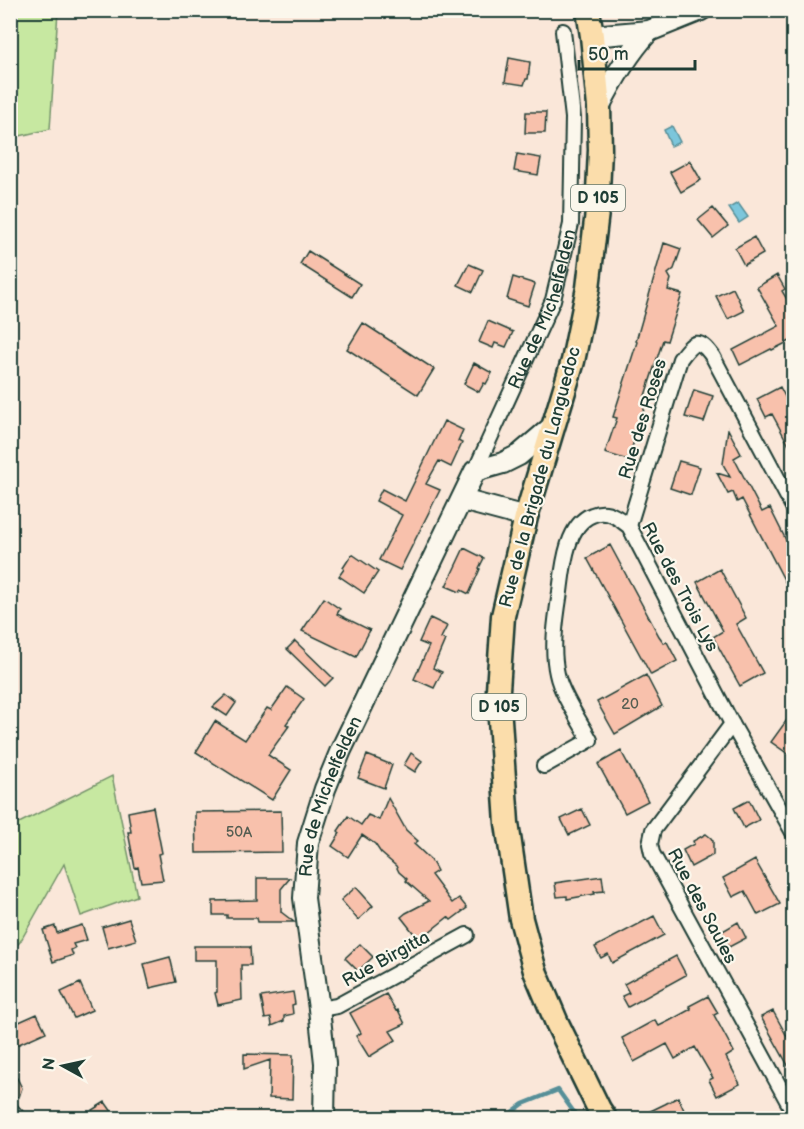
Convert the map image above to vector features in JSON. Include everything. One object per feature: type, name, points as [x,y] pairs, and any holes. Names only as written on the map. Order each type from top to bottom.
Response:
[{"type":"main road","name":"D 105","points":[[593,12],[592,36],[599,107]]},
{"type":"main road","name":"Rue de la Brigade du Languedoc","points":[[599,107],[600,150],[597,212],[588,288],[573,361],[526,517],[504,615],[498,690],[507,823],[521,919],[536,971],[557,1023],[605,1119]]},
{"type":"street","points":[[592,36],[649,31],[701,10]]},
{"type":"street","name":"Rue de Michelfelden","points":[[324,1119],[325,1063],[320,1009],[303,898],[308,843],[325,789],[341,750],[462,500],[553,300],[571,224],[573,118],[563,31]]},
{"type":"street","points":[[599,107],[624,61],[649,31]]},
{"type":"street","name":"Rue des Roses","points":[[629,526],[680,359],[693,345],[700,343],[713,357],[794,509]]},
{"type":"street","points":[[475,471],[503,463],[519,455],[553,426]]},
{"type":"street","points":[[462,500],[526,517]]},
{"type":"street","name":"Rue des Trois Lys","points":[[544,766],[590,740],[563,691],[557,675],[556,617],[564,561],[577,526],[585,518],[606,513],[616,516],[629,526],[732,724],[794,834]]},
{"type":"street","name":"Rue des Saules","points":[[732,724],[653,830],[650,844],[657,863],[794,1113]]},
{"type":"street","name":"Rue Birgitta","points":[[320,1009],[337,1006],[467,935]]},
{"type":"street","points":[[10,1109],[18,1119]]},
{"type":"green space","points":[[10,11],[58,11],[50,129],[11,138]]},
{"type":"green space","points":[[112,776],[137,896],[81,916],[64,864],[20,942],[11,951],[11,827]]},
{"type":"water","points":[[672,126],[680,142],[671,146],[664,130]]},
{"type":"water","points":[[738,203],[748,217],[739,223],[729,208]]},
{"type":"building","points":[[509,58],[530,62],[528,79],[524,85],[505,82]]},
{"type":"building","points":[[526,112],[546,112],[545,133],[525,133]]},
{"type":"building","points":[[517,154],[541,158],[538,175],[514,171]]},
{"type":"building","points":[[690,161],[701,180],[681,192],[670,172]]},
{"type":"building","points":[[713,208],[728,226],[713,238],[698,220]]},
{"type":"building","points":[[754,237],[763,254],[744,265],[735,248]]},
{"type":"building","points":[[664,243],[681,249],[674,269],[668,274],[671,279],[668,290],[682,294],[667,341],[663,340],[642,405],[645,406],[628,460],[605,453],[617,418],[613,417],[637,342]]},
{"type":"building","points":[[308,251],[360,284],[352,297],[300,264]]},
{"type":"building","points":[[469,264],[483,270],[473,292],[458,285]]},
{"type":"building","points":[[777,275],[785,289],[782,291],[794,311],[794,339],[740,365],[733,350],[779,326],[757,287]]},
{"type":"building","points":[[513,277],[535,284],[528,306],[507,299]]},
{"type":"building","points":[[733,288],[744,311],[728,319],[716,296]]},
{"type":"building","points":[[488,321],[513,332],[506,347],[495,343],[493,348],[479,342]]},
{"type":"building","points":[[363,323],[434,369],[418,395],[347,349]]},
{"type":"building","points":[[474,363],[492,373],[479,392],[464,384]]},
{"type":"building","points":[[780,387],[794,414],[794,455],[772,414],[766,417],[757,399]]},
{"type":"building","points":[[694,390],[713,396],[704,422],[685,417]]},
{"type":"building","points":[[444,421],[463,430],[458,441],[462,443],[451,467],[439,461],[426,484],[440,490],[400,570],[379,560],[402,515],[376,501],[382,489],[405,501]]},
{"type":"building","points":[[728,429],[741,454],[734,458],[762,512],[770,508],[787,542],[789,541],[794,550],[794,599],[742,499],[737,502],[733,492],[728,494],[717,473],[730,477],[723,464]]},
{"type":"building","points":[[679,461],[700,467],[691,495],[670,488]]},
{"type":"building","points":[[610,545],[659,636],[664,643],[667,642],[677,661],[651,675],[587,558]]},
{"type":"building","points":[[464,548],[484,558],[469,594],[446,586]]},
{"type":"building","points":[[352,554],[378,572],[364,593],[339,576]]},
{"type":"building","points":[[720,569],[746,618],[736,624],[763,673],[740,686],[713,637],[723,631],[697,582]]},
{"type":"building","points":[[324,598],[340,609],[337,614],[370,630],[356,657],[302,631]]},
{"type":"building","points":[[430,618],[447,626],[441,638],[445,640],[433,668],[442,672],[434,688],[414,679],[429,646],[419,642]]},
{"type":"building","points":[[295,641],[333,678],[325,686],[287,649]]},
{"type":"building","points":[[646,675],[662,706],[615,734],[597,702]]},
{"type":"building","points":[[287,687],[304,699],[286,724],[289,726],[268,755],[291,770],[272,800],[196,752],[215,721],[245,740],[267,708],[271,710]]},
{"type":"building","points":[[226,695],[236,703],[227,716],[213,707]]},
{"type":"building","points":[[794,710],[794,758],[771,742]]},
{"type":"building","points":[[621,751],[648,801],[625,813],[598,764]]},
{"type":"building","points":[[411,753],[422,761],[415,772],[404,765]]},
{"type":"building","points":[[367,755],[392,765],[384,788],[358,778]]},
{"type":"building","points":[[388,798],[406,830],[418,841],[414,844],[431,860],[437,871],[431,875],[452,903],[459,898],[467,908],[451,920],[448,917],[419,940],[401,917],[429,901],[406,881],[407,879],[375,844],[362,835],[348,857],[332,846],[348,816],[361,825],[368,815],[379,820]]},
{"type":"building","points":[[749,800],[759,820],[744,828],[734,808]]},
{"type":"building","points":[[153,807],[162,853],[158,854],[163,880],[141,882],[138,867],[135,868],[128,832],[131,832],[128,812]]},
{"type":"building","points":[[582,809],[590,825],[569,835],[561,819]]},
{"type":"building","points":[[281,811],[282,852],[196,853],[195,812]]},
{"type":"building","points":[[706,834],[713,841],[713,855],[691,867],[683,850]]},
{"type":"building","points":[[755,860],[780,904],[758,915],[745,891],[733,897],[723,878]]},
{"type":"building","points":[[602,876],[604,891],[567,899],[567,896],[557,897],[555,883]]},
{"type":"building","points":[[257,878],[290,878],[281,889],[281,912],[294,922],[258,922],[257,918],[227,918],[227,915],[213,915],[213,901],[257,900]]},
{"type":"building","points":[[356,887],[373,906],[358,920],[341,900]]},
{"type":"building","points":[[654,916],[664,935],[612,963],[608,954],[601,958],[595,947]]},
{"type":"building","points":[[129,919],[136,940],[108,948],[102,927]]},
{"type":"building","points":[[738,922],[746,938],[729,947],[721,932]]},
{"type":"building","points":[[82,925],[87,940],[73,944],[75,948],[71,950],[73,955],[53,962],[43,930],[55,926],[57,933]]},
{"type":"building","points":[[360,944],[373,957],[358,971],[345,958]]},
{"type":"building","points":[[194,946],[250,947],[251,965],[241,965],[242,1000],[218,1005],[215,993],[217,992],[217,960],[194,960]]},
{"type":"building","points":[[676,956],[686,975],[628,1007],[622,996],[629,993],[624,984]]},
{"type":"building","points":[[170,957],[176,982],[150,988],[144,964]]},
{"type":"building","points":[[80,983],[92,1010],[74,1018],[61,992]]},
{"type":"building","points":[[293,992],[295,1004],[292,1005],[293,1014],[284,1016],[284,1021],[272,1026],[271,1018],[265,1019],[261,997]]},
{"type":"building","points":[[386,994],[405,1024],[390,1031],[396,1040],[369,1057],[356,1036],[361,1033],[350,1013]]},
{"type":"building","points":[[708,996],[718,1013],[714,1015],[734,1052],[726,1057],[740,1084],[717,1096],[709,1080],[713,1078],[695,1047],[675,1059],[667,1044],[634,1062],[622,1038],[655,1020],[659,1026],[691,1009],[689,1006]]},
{"type":"building","points":[[773,1011],[794,1049],[794,1076],[761,1017]]},
{"type":"building","points":[[37,1014],[46,1032],[10,1048],[10,1026]]},
{"type":"building","points":[[244,1054],[293,1055],[292,1099],[269,1098],[270,1060],[244,1069]]},
{"type":"building","points":[[17,1078],[22,1088],[19,1097],[10,1092],[10,1082]]},
{"type":"building","points":[[678,1097],[688,1119],[634,1119],[665,1104]]},
{"type":"building","points":[[105,1102],[117,1119],[97,1119],[92,1110]]},
{"type":"waterway","points":[[504,1118],[523,1104],[558,1090],[578,1118]]}]
